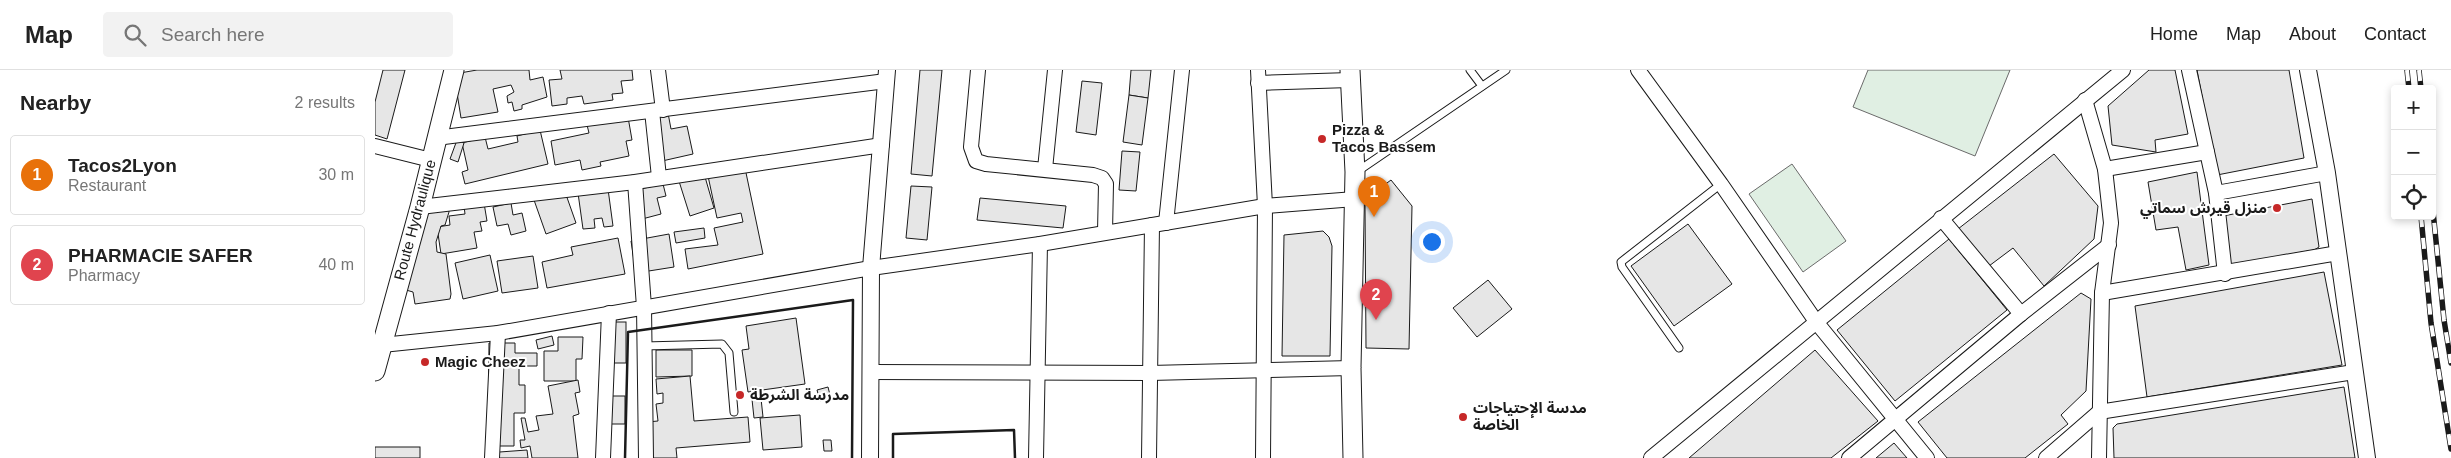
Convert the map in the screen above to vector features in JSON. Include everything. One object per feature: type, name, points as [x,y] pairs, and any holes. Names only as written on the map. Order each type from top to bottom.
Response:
[{"type":"main road","name":"Route Hydraulique","points":[[375,371],[378,345],[420,207],[454,70]]},
{"type":"main road","points":[[1350,75],[1355,172],[1351,368],[1353,458]]},
{"type":"street","points":[[658,70],[659,177]]},
{"type":"street","points":[[978,70],[971,147],[976,161],[986,164],[1045,169],[1102,178],[1106,184],[1105,232]]},
{"type":"street","points":[[1045,169],[1055,70]]},
{"type":"street","points":[[1149,458],[1150,373],[1159,224],[1182,70]]},
{"type":"street","points":[[1638,70],[1721,184],[1817,323],[1894,420],[1927,458]]},
{"type":"street","points":[[1651,458],[2123,70]]},
{"type":"street","points":[[2189,70],[2216,193],[2225,274]]},
{"type":"street","points":[[2308,70],[2327,173],[2367,458]]},
{"type":"street","points":[[1263,458],[1265,206],[1258,77],[1350,75]]},
{"type":"street","points":[[436,138],[658,111],[886,76],[871,268],[869,458]]},
{"type":"street","points":[[2085,100],[2105,169],[2111,223],[2102,293],[2099,458]]},
{"type":"street","points":[[375,146],[431,160]]},
{"type":"street","points":[[420,207],[635,182],[882,146]]},
{"type":"street","points":[[2105,169],[2207,152]]},
{"type":"street","points":[[2216,193],[2327,173]]},
{"type":"street","points":[[635,182],[643,307],[646,458]]},
{"type":"street","points":[[378,345],[498,333],[871,268],[1040,244],[1265,206],[1355,199]]},
{"type":"street","points":[[1941,218],[2021,314]]},
{"type":"street","points":[[1037,458],[1040,244]]},
{"type":"street","points":[[1849,458],[2021,314],[2109,245]]},
{"type":"street","points":[[2102,293],[2225,274],[2338,253]]},
{"type":"street","points":[[603,458],[609,313]]},
{"type":"street","points":[[493,458],[498,333]]},
{"type":"street","points":[[871,372],[1037,371],[1150,373],[1351,368]]},
{"type":"street","points":[[2046,458],[2099,412],[2354,372]]},
{"type":"lane","points":[[1470,70],[1482,86]]},
{"type":"lane","points":[[1355,172],[1506,70]]},
{"type":"lane","points":[[1679,348],[1622,268],[1621,262],[1721,184]]},
{"type":"lane","points":[[644,346],[722,344],[729,353],[734,412]]},
{"type":"green space","points":[[1868,70],[2010,70],[1975,156],[1853,107]]},
{"type":"green space","points":[[1792,164],[1846,241],[1803,272],[1749,194]]},
{"type":"building","points":[[383,70],[405,70],[387,139],[375,135],[375,102]]},
{"type":"building","points":[[477,70],[529,70],[530,80],[543,77],[547,97],[522,105],[522,109],[514,111],[512,102],[508,103],[507,96],[514,92],[511,85],[493,89],[498,112],[461,118],[454,74]]},
{"type":"building","points":[[560,70],[632,70],[633,80],[621,81],[623,93],[612,94],[613,100],[584,104],[582,96],[567,98],[567,104],[552,106],[549,80],[562,79]]},
{"type":"building","points":[[920,70],[942,70],[932,176],[911,174]]},
{"type":"building","points":[[1131,70],[1151,70],[1148,98],[1129,95]]},
{"type":"building","points":[[2149,70],[2175,70],[2188,134],[2155,140],[2156,152],[2112,145],[2108,106]]},
{"type":"building","points":[[2197,70],[2289,70],[2304,158],[2217,175]]},
{"type":"building","points":[[1082,81],[1102,83],[1096,135],[1076,132]]},
{"type":"building","points":[[1129,95],[1148,98],[1142,145],[1123,142]]},
{"type":"building","points":[[668,113],[671,129],[687,126],[693,154],[662,161],[652,117]]},
{"type":"building","points":[[628,117],[632,140],[626,141],[629,156],[600,162],[601,166],[582,170],[580,160],[555,165],[551,141],[589,133],[587,125]]},
{"type":"building","points":[[540,130],[548,164],[465,184],[462,172],[468,170],[462,143],[485,137],[488,149],[518,142],[517,136]]},
{"type":"building","points":[[457,140],[464,143],[458,162],[450,159]]},
{"type":"building","points":[[1122,151],[1140,152],[1136,191],[1119,190]]},
{"type":"building","points":[[2054,154],[2098,206],[2094,239],[2044,286],[2013,248],[1989,266],[1958,229]]},
{"type":"building","points":[[745,168],[763,254],[688,269],[685,249],[718,245],[714,228],[743,222],[741,213],[717,218],[708,176]]},
{"type":"building","points":[[703,170],[714,208],[690,216],[678,178]]},
{"type":"building","points":[[2197,172],[2209,265],[2186,270],[2178,227],[2156,230],[2148,182]]},
{"type":"building","points":[[1391,180],[1412,206],[1409,349],[1366,348],[1365,205],[1368,197]]},
{"type":"building","points":[[663,184],[666,196],[657,198],[661,214],[642,219],[631,191]]},
{"type":"building","points":[[911,186],[932,187],[927,240],[906,238]]},
{"type":"building","points":[[564,189],[576,223],[546,234],[534,200]]},
{"type":"building","points":[[608,189],[613,226],[604,227],[602,218],[594,219],[595,228],[583,229],[578,193]]},
{"type":"building","points":[[980,198],[1066,206],[1063,228],[977,220]]},
{"type":"building","points":[[2312,199],[2319,247],[2314,250],[2230,265],[2223,216]]},
{"type":"building","points":[[484,203],[487,221],[480,222],[482,231],[474,232],[477,248],[441,254],[437,227],[450,225],[449,216],[465,214],[464,206]]},
{"type":"building","points":[[511,203],[513,215],[522,213],[526,231],[511,235],[508,224],[497,226],[493,207]]},
{"type":"building","points":[[448,204],[449,212],[445,225],[441,226],[436,242],[437,252],[446,254],[450,299],[415,304],[413,292],[406,290],[428,207]]},
{"type":"building","points":[[1688,224],[1732,284],[1674,326],[1631,266]]},
{"type":"building","points":[[704,228],[705,238],[676,243],[674,232]]},
{"type":"building","points":[[1323,231],[1329,237],[1332,246],[1330,356],[1282,356],[1284,235]]},
{"type":"building","points":[[669,234],[674,267],[636,273],[631,241]]},
{"type":"building","points":[[618,238],[625,274],[547,288],[542,262],[573,255],[571,247]]},
{"type":"building","points":[[1949,239],[2007,310],[1895,401],[1837,330]]},
{"type":"building","points":[[490,255],[498,291],[463,299],[455,263]]},
{"type":"building","points":[[533,256],[538,288],[502,293],[497,261]]},
{"type":"building","points":[[2324,272],[2342,365],[2147,397],[2135,306]]},
{"type":"building","points":[[1488,280],[1512,309],[1477,337],[1453,308]]},
{"type":"building","points":[[2081,293],[2091,299],[2086,391],[2061,415],[2068,424],[2025,458],[1947,458],[1918,422]]},
{"type":"building","points":[[796,318],[805,384],[748,392],[742,350],[749,349],[746,326]]},
{"type":"building","points":[[608,322],[626,322],[626,363],[608,363]]},
{"type":"building","points":[[552,336],[554,345],[538,349],[536,340]]},
{"type":"building","points":[[558,337],[583,337],[582,359],[576,359],[576,381],[544,381],[544,351],[558,351]]},
{"type":"building","points":[[489,343],[515,343],[515,353],[537,353],[537,366],[519,366],[519,385],[525,385],[525,413],[514,413],[514,446],[488,446]]},
{"type":"building","points":[[656,350],[692,350],[692,376],[656,377]]},
{"type":"building","points":[[1815,350],[1878,421],[1831,458],[1689,458]]},
{"type":"building","points":[[690,376],[694,421],[748,417],[750,442],[676,448],[677,458],[650,458],[647,422],[658,421],[656,404],[663,403],[663,393],[657,394],[656,379]]},
{"type":"building","points":[[578,380],[580,392],[575,393],[579,414],[573,416],[578,458],[532,458],[530,446],[521,448],[520,440],[525,440],[521,418],[525,418],[528,432],[539,430],[536,416],[553,414],[548,386]]},
{"type":"building","points":[[828,387],[831,399],[820,401],[817,390]]},
{"type":"building","points":[[2344,387],[2355,458],[2114,458],[2113,428],[2117,424]]},
{"type":"building","points":[[760,389],[763,417],[754,418],[751,390]]},
{"type":"building","points":[[607,396],[625,396],[625,424],[607,424]]},
{"type":"building","points":[[800,415],[802,447],[763,450],[760,418]]},
{"type":"building","points":[[823,440],[831,440],[832,451],[824,451]]},
{"type":"building","points":[[1894,443],[1907,458],[1876,458]]},
{"type":"building","points":[[375,447],[420,447],[420,458],[375,458]]},
{"type":"building","points":[[527,450],[528,458],[487,458],[486,453]]},
{"type":"railway","points":[[2407,70],[2409,85]]},
{"type":"railway","points":[[2419,70],[2421,85]]},
{"type":"railway","points":[[2421,220],[2431,323],[2451,449]]},
{"type":"railway","points":[[2434,220],[2444,320],[2451,363]]},
{"type":"wall","points":[[625,458],[628,332],[853,300],[852,458]]},
{"type":"wall","points":[[893,458],[893,434],[1014,430],[1015,458]]},
{"type":"place","name":"Pizza & Tacos Bassem","points":[[1322,139]]},
{"type":"place","name":"منزل قيرش سماتي","points":[[2277,208]]},
{"type":"place","name":"Tacos2Lyon","points":[[1374,217]]},
{"type":"place","name":"PHARMACIE SAFER","points":[[1376,320]]},
{"type":"place","name":"Magic Cheez","points":[[425,362]]},
{"type":"place","name":"مدرسة الشرطة","points":[[740,395]]},
{"type":"place","name":"مدسة الإحتياجات الخاصة","points":[[1463,417]]}]
